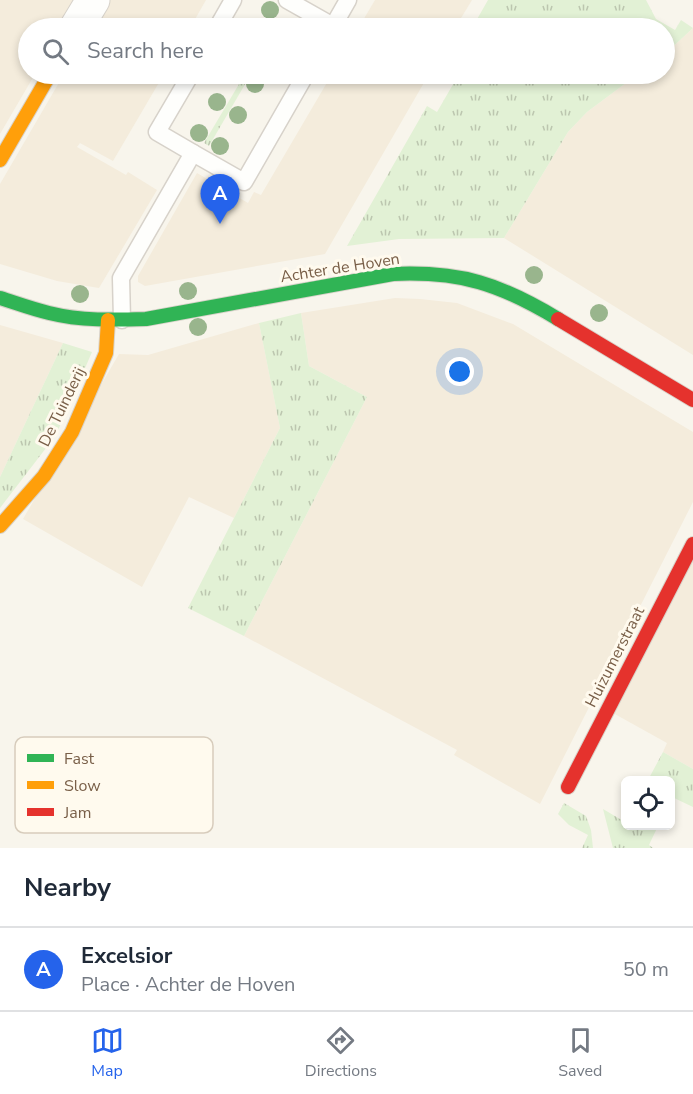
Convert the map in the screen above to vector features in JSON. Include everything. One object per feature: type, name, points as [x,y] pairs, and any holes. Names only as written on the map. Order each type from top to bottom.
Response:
[{"type":"street","points":[[82,18],[93,0]]},
{"type":"street","points":[[0,160],[44,84]]},
{"type":"street","name":"Achter de Hoven","points":[[0,298],[50,313],[115,320],[166,316],[393,274],[415,273],[469,278],[506,289],[529,301],[693,400]]},
{"type":"street","name":"De Tuinderij","points":[[0,526],[44,476],[72,432],[106,353],[115,320]]},
{"type":"street","name":"Huizumerstraat","points":[[568,787],[693,544]]},
{"type":"lane","points":[[223,18],[233,0]]},
{"type":"lane","points":[[287,0],[318,18]]},
{"type":"lane","points":[[338,18],[348,0]]},
{"type":"lane","points":[[185,84],[157,132],[244,182],[300,84]]},
{"type":"lane","points":[[115,320],[121,278],[193,153]]},
{"type":"shaded area","points":[[0,0],[78,0],[67,18],[18,18],[18,84],[29,84],[0,134]]},
{"type":"shaded area","points":[[107,0],[206,0],[196,18],[96,18]]},
{"type":"shaded area","points":[[375,0],[472,0],[461,18],[364,18]]},
{"type":"shaded area","points":[[693,28],[693,355],[504,238],[568,132],[587,112],[625,84],[675,84],[675,45]]},
{"type":"shaded area","points":[[58,84],[158,84],[113,161],[80,143],[77,147],[126,175],[128,172],[157,190],[99,288],[57,281],[0,264],[0,184]]},
{"type":"shaded area","points":[[326,84],[423,84],[325,254],[145,286],[138,282],[138,276],[197,173],[248,203],[254,192],[261,195]]},
{"type":"shaded area","points":[[395,298],[457,303],[513,324],[693,432],[693,502],[540,804],[454,755],[457,750],[244,636],[367,397],[309,366],[301,313]]},
{"type":"shaded area","points":[[259,323],[280,428],[234,518],[189,497],[142,587],[23,519],[119,354],[148,355]]},
{"type":"shaded area","points":[[0,325],[63,343],[0,477]]},
{"type":"shaded area","points":[[693,560],[693,769],[663,752],[667,743],[613,713]]},
{"type":"green space","points":[[488,0],[646,0],[655,18],[478,18]]},
{"type":"green space","points":[[681,20],[693,28],[675,45],[675,30]]},
{"type":"green space","points":[[239,84],[245,84],[209,146],[204,143]]},
{"type":"green space","points":[[453,84],[625,84],[587,112],[568,132],[504,238],[399,239],[347,246],[427,106],[437,112]]},
{"type":"green space","points":[[301,313],[309,366],[367,397],[244,636],[188,608],[280,428],[259,323]]},
{"type":"green space","points":[[63,343],[92,352],[56,435],[0,508],[0,477]]},
{"type":"green space","points":[[663,752],[693,769],[693,807],[675,798],[675,776],[650,776]]},
{"type":"green space","points":[[564,803],[586,816],[591,830],[593,848],[582,848],[588,835],[569,825],[558,814]]},
{"type":"green space","points":[[603,809],[621,820],[621,830],[656,830],[649,845],[653,848],[613,848]]},
{"type":"traffic: fast","points":[[0,298],[61,316],[110,320],[146,319],[393,274],[417,274],[439,275],[479,282],[517,297],[558,319]]},
{"type":"traffic: slow","points":[[0,160],[44,84]]},
{"type":"traffic: slow","points":[[0,526],[44,476],[72,432],[106,353],[108,320]]},
{"type":"traffic: jam","points":[[558,319],[693,400]]},
{"type":"traffic: jam","points":[[568,787],[693,544]]},
{"type":"place","name":"Excelsior","points":[[220,224]]}]
